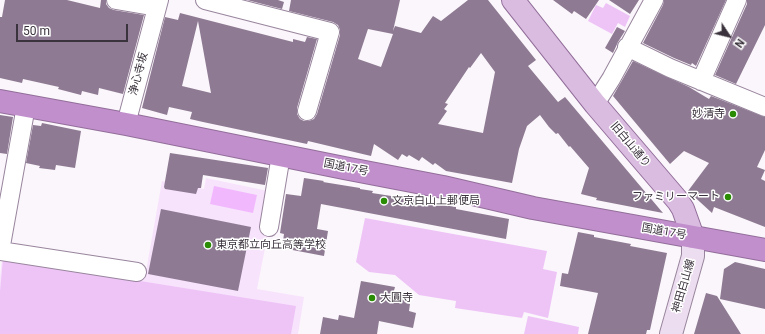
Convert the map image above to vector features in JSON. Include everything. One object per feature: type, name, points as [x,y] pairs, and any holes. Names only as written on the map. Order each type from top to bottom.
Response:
[{"type":"highway","name":"国道17号","points":[[0,101],[126,124],[443,187],[533,208],[693,237]]},
{"type":"highway","points":[[693,237],[765,250]]},
{"type":"main road","name":"旧白山通り","points":[[513,0],[595,104],[678,201],[683,209],[693,237]]},
{"type":"main road","name":"神田白山線","points":[[671,334],[693,256],[693,237]]},
{"type":"street","points":[[116,0],[158,3]]},
{"type":"street","points":[[205,0],[330,32],[307,111]]},
{"type":"street","points":[[595,104],[654,0]]},
{"type":"street","points":[[701,81],[737,0]]},
{"type":"street","name":"浄心寺坂","points":[[126,124],[158,3]]},
{"type":"street","points":[[627,48],[701,81],[765,107]]},
{"type":"street","points":[[26,106],[0,251],[137,272]]},
{"type":"street","points":[[269,227],[281,155]]},
{"type":"shaded area","points":[[606,3],[630,16],[625,27],[618,23],[612,34],[588,21],[596,5],[603,8]]},
{"type":"shaded area","name":"東京都立向丘高等学校","points":[[206,178],[268,191],[259,231],[268,233],[257,289],[304,297],[298,334],[0,334],[0,277],[2,258],[145,277],[162,181],[204,189]]},
{"type":"shaded area","points":[[214,186],[257,195],[253,213],[210,204]]},
{"type":"shaded area","points":[[365,218],[547,251],[543,269],[557,272],[548,318],[524,312],[522,318],[455,308],[456,301],[419,295],[395,275],[369,272],[356,262]]},
{"type":"shaded area","points":[[3,259],[296,306],[291,334],[0,334],[0,291]]},
{"type":"shaded area","points":[[528,316],[579,327],[578,334],[524,334]]},
{"type":"building","points":[[5,0],[67,0],[100,8],[101,0],[106,0],[106,4],[109,8],[114,10],[144,15],[123,94],[99,88],[98,95],[82,91],[81,95],[58,89],[59,87],[23,79],[22,83],[0,78],[0,17],[2,17]]},
{"type":"building","points":[[247,0],[278,0],[284,2],[282,9]]},
{"type":"building","points":[[291,0],[400,0],[393,31],[395,26],[421,33],[433,16],[441,21],[468,0],[488,0],[536,60],[528,66],[558,102],[565,97],[663,213],[596,200],[597,198],[581,194],[589,168],[558,133],[556,134],[549,127],[540,115],[527,126],[519,149],[512,183],[446,171],[435,163],[433,165],[422,157],[419,161],[409,155],[407,157],[402,154],[398,160],[374,144],[371,156],[308,141],[307,144],[190,119],[192,112],[169,107],[167,115],[142,108],[165,17],[178,20],[180,13],[293,42],[293,39],[305,42],[307,37],[317,39],[297,108],[297,114],[300,119],[309,121],[314,119],[317,114],[340,35],[340,30],[338,25],[333,22],[289,11]],"holes":[[[198,21],[211,93],[182,86]],[[368,29],[393,34],[381,67],[358,59]],[[481,53],[495,72],[483,133],[438,124],[447,111],[444,109],[448,104],[445,103],[469,67],[470,68]]]},
{"type":"building","points":[[553,0],[599,0],[586,19],[574,11],[572,14]]},
{"type":"building","points":[[609,0],[639,0],[630,14]]},
{"type":"building","points":[[664,0],[726,0],[696,66],[692,63],[691,65],[674,58],[643,43],[663,5]]},
{"type":"building","points":[[747,0],[765,0],[765,25],[736,84],[715,75],[747,4]]},
{"type":"building","points":[[617,27],[625,31],[613,53],[605,48]]},
{"type":"building","points":[[633,61],[689,87],[709,99],[711,96],[765,117],[765,150],[757,167],[765,170],[761,179],[765,181],[765,227],[714,207],[712,213],[688,191],[709,163],[684,151],[670,164],[613,96]]},
{"type":"building","points":[[0,115],[13,117],[7,154],[0,153]]},
{"type":"building","points":[[42,123],[81,131],[75,168],[56,165],[55,170],[39,168],[40,166],[26,163],[33,125],[41,126]]},
{"type":"building","points":[[170,153],[268,168],[265,185],[203,175],[201,188],[198,188],[196,194],[165,189],[164,187]]},
{"type":"building","points":[[304,178],[360,188],[373,191],[372,193],[456,207],[456,209],[509,219],[506,239],[321,204],[317,229],[328,231],[324,256],[282,248],[284,234],[280,233],[286,194],[301,196]]},
{"type":"building","points":[[161,209],[251,227],[238,291],[148,274]]},
{"type":"building","points":[[578,232],[594,235],[594,237],[631,244],[630,246],[667,253],[650,330],[647,330],[646,334],[588,334],[598,293],[560,286],[562,273],[568,274]]},
{"type":"building","points":[[735,262],[765,269],[765,309],[720,299],[724,269]]},
{"type":"building","points":[[361,281],[395,287],[393,294],[403,296],[403,299],[407,300],[407,303],[410,304],[409,311],[416,313],[413,328],[379,321],[377,334],[320,334],[323,317],[338,320],[339,315],[354,318]]},
{"type":"building","points":[[706,293],[717,296],[741,334],[694,334]]},
{"type":"place","name":"妙清寺","points":[[733,114]]},
{"type":"place","name":"ファミリーマート","points":[[728,197]]},
{"type":"place","name":"文京白山上郵便局","points":[[384,201]]},
{"type":"place","name":"東京都立向丘高等学校","points":[[208,245]]},
{"type":"place","name":"大圓寺","points":[[372,298]]}]
